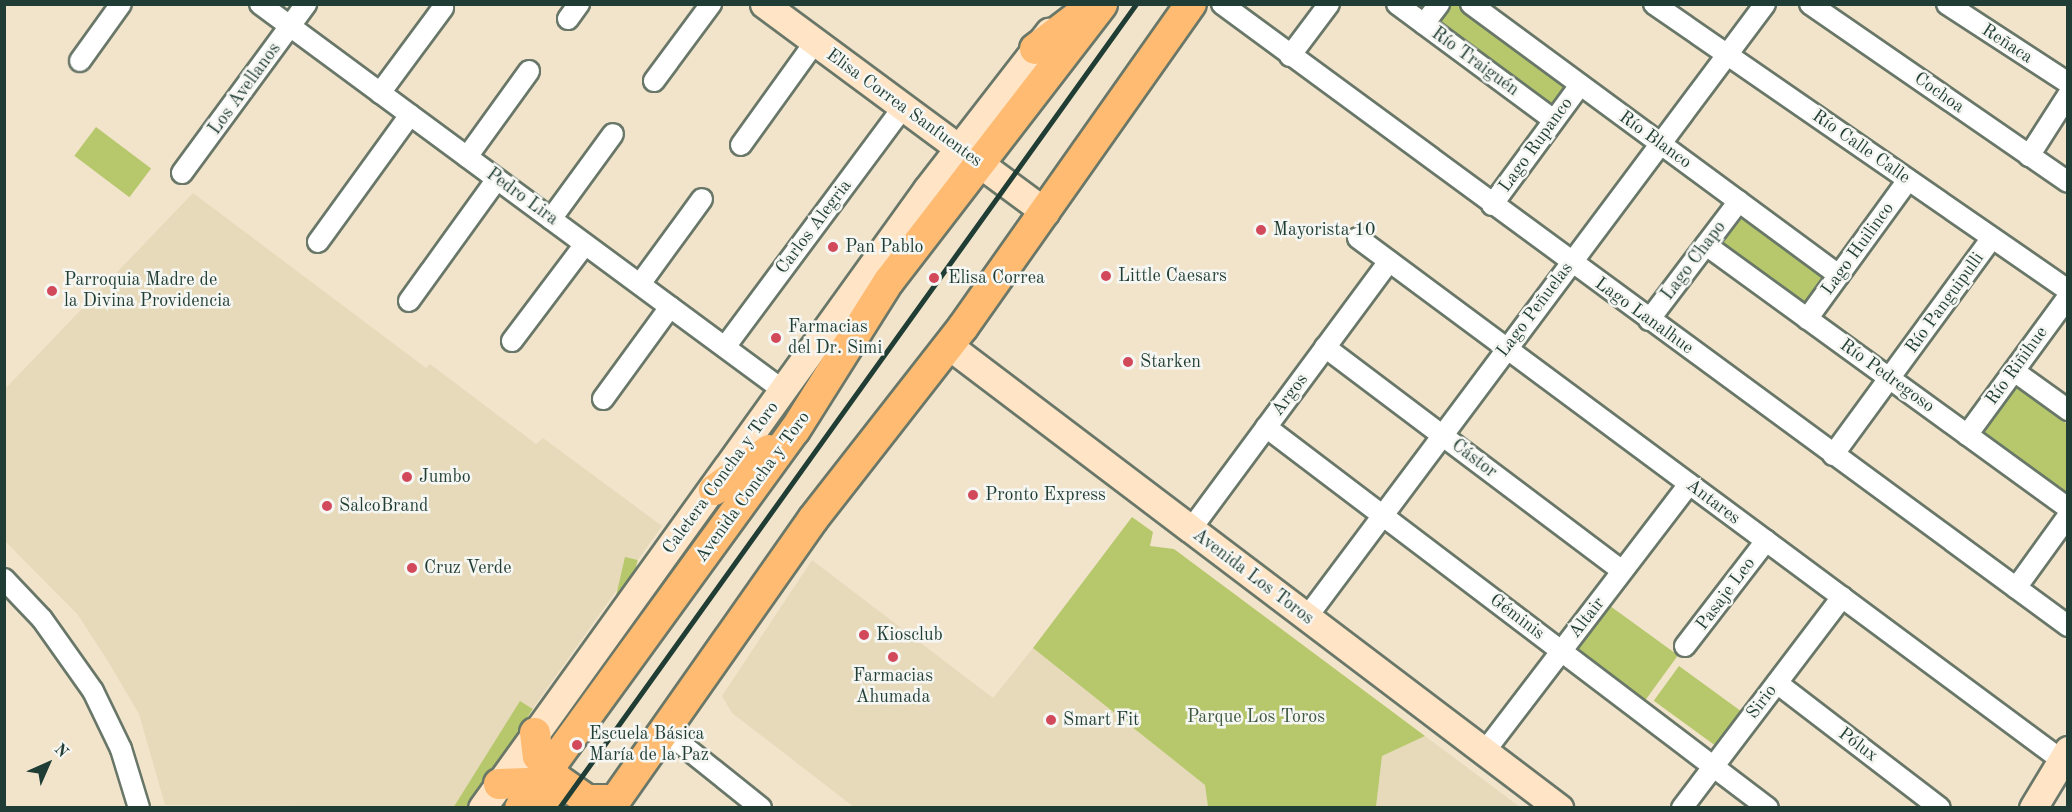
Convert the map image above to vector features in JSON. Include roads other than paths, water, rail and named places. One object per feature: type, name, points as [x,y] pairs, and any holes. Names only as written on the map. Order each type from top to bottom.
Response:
[{"type":"main road","points":[[1035,49],[1093,4]]},
{"type":"main road","name":"Avenida Concha y Toro","points":[[534,788],[795,429],[968,155],[1102,4]]},
{"type":"main road","points":[[490,796],[534,788],[613,804],[813,519],[948,345],[1045,212],[1191,4]]},
{"type":"main road","points":[[714,490],[795,429]]},
{"type":"main road","points":[[534,788],[538,756],[535,733]]},
{"type":"main road","points":[[534,788],[563,807]]},
{"type":"street","points":[[80,61],[121,4]]},
{"type":"street","name":"Pedro Lira","points":[[260,4],[784,391]]},
{"type":"street","name":"Los Avellanos","points":[[182,173],[306,4]]},
{"type":"street","points":[[654,81],[711,4]]},
{"type":"street","name":"Elisa Correa Sanfuentes","points":[[764,4],[1045,212]]},
{"type":"street","name":"Caletera Concha y Toro","points":[[490,796],[784,391],[968,155],[1035,49],[1070,4]]},
{"type":"street","name":"Lago Lanalhue","points":[[1222,4],[1570,263],[2067,626]]},
{"type":"street","points":[[1290,56],[1329,4]]},
{"type":"street","name":"Río Traiguén","points":[[1397,4],[1554,120]]},
{"type":"street","points":[[1424,24],[1439,4]]},
{"type":"street","name":"Río Blanco","points":[[1471,4],[1839,275]]},
{"type":"street","name":"Río Calle Calle","points":[[1654,4],[2067,290]]},
{"type":"street","name":"Lago Peñuelas","points":[[1307,617],[1765,4]]},
{"type":"street","name":"Cochoa","points":[[1810,4],[2067,182]]},
{"type":"street","name":"Reñaca","points":[[1947,4],[2067,83]]},
{"type":"street","points":[[380,93],[443,8]]},
{"type":"street","points":[[741,145],[815,42]]},
{"type":"street","points":[[467,157],[529,71]]},
{"type":"street","name":"Lago Rupanco","points":[[1492,205],[1580,85]]},
{"type":"street","points":[[2029,156],[2067,95]]},
{"type":"street","name":"Carlos Alegria","points":[[725,347],[903,107]]},
{"type":"street","points":[[318,242],[410,115]]},
{"type":"street","points":[[551,219],[613,134]]},
{"type":"street","points":[[409,301],[497,179]]},
{"type":"street","name":"Lago Huilinco","points":[[1807,319],[1908,180]]},
{"type":"street","points":[[640,284],[702,199]]},
{"type":"street","name":"Lago Chapo","points":[[1649,320],[1739,201]]},
{"type":"street","name":"Antares","points":[[1358,238],[1842,597],[2065,758]]},
{"type":"street","name":"Río Panguipulli","points":[[1833,455],[1992,238]]},
{"type":"street","points":[[513,341],[585,244]]},
{"type":"street","name":"Río Pedregoso","points":[[1706,245],[2067,508]]},
{"type":"street","name":"Argos","points":[[1191,529],[1389,261]]},
{"type":"street","name":"Río Riñihue","points":[[1967,435],[2067,297]]},
{"type":"street","points":[[603,399],[670,307]]},
{"type":"street","name":"Avenida Los Toros","points":[[948,345],[1559,807]]},
{"type":"street","name":"Cástor","points":[[1325,347],[1622,571]]},
{"type":"street","points":[[2014,371],[2067,410]]},
{"type":"street","name":"Géminis","points":[[1266,427],[1768,807]]},
{"type":"street","name":"Altair","points":[[1485,751],[1689,484]]},
{"type":"street","points":[[2016,588],[2067,516]]},
{"type":"street","name":"Pasaje Leo","points":[[1685,646],[1766,541]]},
{"type":"street","points":[[4,579],[42,619],[93,692],[121,749],[139,807]]},
{"type":"street","name":"Sirio","points":[[1682,807],[1842,597]]},
{"type":"street","name":"Pólux","points":[[1777,683],[1940,807]]},
{"type":"street","points":[[664,732],[761,807]]},
{"type":"street","points":[[2033,807],[2065,758]]},
{"type":"railway","points":[[559,808],[1136,4]]},
{"type":"place","name":"Mayorista 10","points":[[1261,230]]},
{"type":"place","name":"Pan Pablo","points":[[833,247]]},
{"type":"place","name":"Little Caesars","points":[[1106,276]]},
{"type":"place","name":"Elisa Correa","points":[[934,278]]},
{"type":"place","name":"Parroquia Madre de la Divina Providencia","points":[[52,291]]},
{"type":"place","name":"Farmacias del Dr. Simi","points":[[776,338]]},
{"type":"place","name":"Starken","points":[[1128,362]]},
{"type":"place","name":"Jumbo","points":[[407,477]]},
{"type":"place","name":"Pronto Express","points":[[973,495]]},
{"type":"place","name":"SalcoBrand","points":[[327,506]]},
{"type":"place","name":"Cruz Verde","points":[[412,568]]},
{"type":"place","name":"Kiosclub","points":[[864,635]]},
{"type":"place","name":"Farmacias Ahumada","points":[[893,657]]},
{"type":"place","name":"Smart Fit","points":[[1051,720]]},
{"type":"place","name":"Escuela Básica María de la Paz","points":[[577,745]]},
{"type":"park label","name":"Parque Los Toros","points":[[1256,717]]}]
